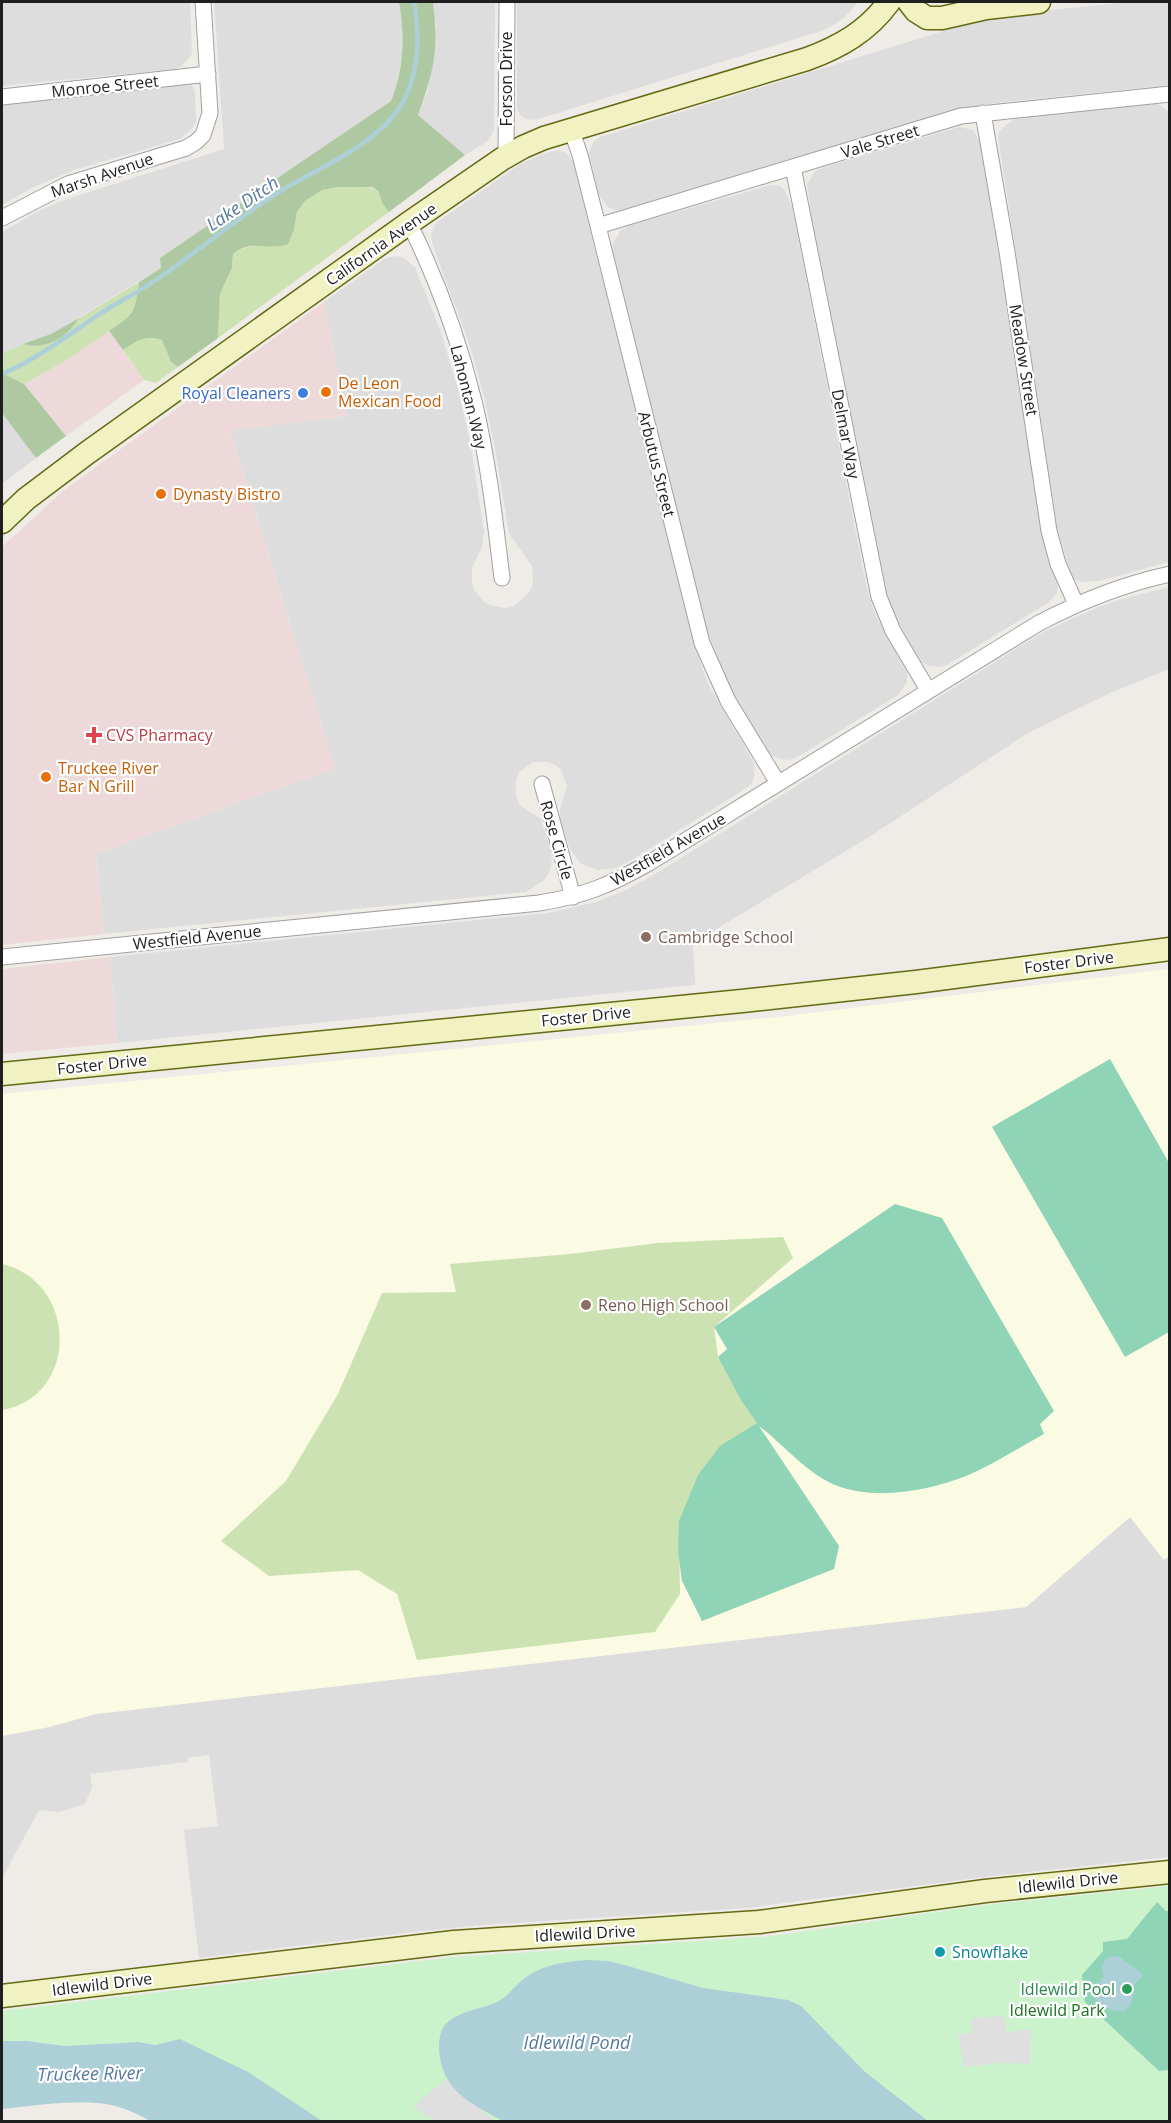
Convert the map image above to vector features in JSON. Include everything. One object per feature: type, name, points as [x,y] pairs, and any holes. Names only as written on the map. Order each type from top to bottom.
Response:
[{"type":"street","points":[[203,2],[208,74]]},
{"type":"street","name":"Forson Drive","points":[[506,156],[507,2]]},
{"type":"street","name":"California Avenue","points":[[2,522],[26,500],[87,453],[506,156],[544,138],[571,129],[834,49],[871,23],[889,2]]},
{"type":"street","points":[[909,2],[916,11],[927,18],[942,18],[986,8],[1039,2]]},
{"type":"street","name":"Monroe Street","points":[[2,97],[208,74]]},
{"type":"street","name":"Marsh Avenue","points":[[2,218],[68,184],[186,148],[196,142],[203,135],[210,113],[208,74]]},
{"type":"street","name":"Vale Street","points":[[598,226],[943,121],[983,113],[1170,94]]},
{"type":"street","name":"Meadow Street","points":[[983,113],[1007,252],[1050,540],[1076,604]]},
{"type":"street","name":"Arbutus Street","points":[[571,129],[580,155],[702,642],[728,701],[778,783]]},
{"type":"street","name":"Delmar Way","points":[[793,167],[879,597],[892,631],[928,690]]},
{"type":"street","name":"Lahontan Way","points":[[409,224],[444,308],[474,402],[502,578]]},
{"type":"street","name":"Westfield Avenue","points":[[2,957],[539,903],[573,897],[616,882],[649,863],[1001,645],[1076,604],[1134,583],[1170,574]]},
{"type":"street","name":"Rose Circle","points":[[542,784],[573,897]]},
{"type":"street","name":"Foster Drive","points":[[2,1074],[753,1000],[916,982],[1170,949]]},
{"type":"street","name":"Idlewild Drive","points":[[2,1996],[454,1942],[759,1922],[985,1891],[1170,1872]]},
{"type":"shaded area","points":[[2,2],[190,2],[192,54],[182,66],[175,69],[2,86]]},
{"type":"shaded area","points":[[214,2],[399,2],[402,21],[402,55],[391,101],[161,258],[161,268],[51,334],[2,354],[2,232],[38,211],[64,200],[224,149]]},
{"type":"shaded area","points":[[433,2],[495,2],[494,130],[488,141],[465,155],[418,115],[428,90],[436,25]]},
{"type":"shaded area","points":[[517,2],[858,2],[845,17],[821,31],[535,120],[526,119],[517,109]]},
{"type":"shaded area","points":[[1130,2],[1169,2],[1169,85],[986,104],[948,112],[625,210],[608,207],[599,195],[589,154],[593,142],[600,137],[992,16]]},
{"type":"shaded area","points":[[191,84],[195,91],[196,121],[193,128],[180,139],[74,170],[32,188],[2,205],[2,105]]},
{"type":"shaded area","points":[[1154,103],[1169,112],[1169,562],[1100,581],[1083,582],[1074,579],[1070,572],[1057,527],[998,136],[1001,129],[1016,118]]},
{"type":"shaded area","points":[[959,127],[973,130],[981,143],[1042,535],[1058,586],[1057,593],[1048,603],[945,666],[938,667],[929,666],[921,661],[896,618],[884,587],[813,226],[807,184],[815,171],[825,167]]},
{"type":"shaded area","points":[[559,150],[566,153],[573,162],[693,642],[708,684],[754,763],[752,783],[635,858],[616,868],[598,870],[581,864],[570,849],[560,820],[560,809],[567,786],[561,770],[548,762],[533,762],[519,772],[516,780],[516,796],[519,804],[541,819],[552,862],[549,873],[543,881],[526,892],[104,934],[96,854],[335,768],[230,430],[347,416],[324,302],[384,259],[402,257],[415,267],[441,332],[459,393],[471,446],[484,532],[482,547],[472,568],[472,583],[475,591],[489,605],[505,608],[514,606],[529,593],[533,584],[532,566],[509,534],[484,396],[470,346],[433,246],[431,234],[436,223],[520,164],[545,153]]},
{"type":"shaded area","points":[[771,185],[780,186],[785,191],[792,207],[867,589],[875,614],[907,673],[907,682],[898,695],[796,758],[789,760],[771,755],[763,746],[729,685],[708,634],[613,251],[613,243],[621,230],[631,225]]},
{"type":"shaded area","points":[[324,302],[347,416],[230,431],[335,768],[96,854],[104,934],[2,945],[2,547],[63,491]]},
{"type":"shaded area","points":[[109,331],[144,380],[66,436],[24,384],[67,360]]},
{"type":"shaded area","points":[[2,413],[36,458],[2,484]]},
{"type":"shaded area","points":[[1169,587],[1169,669],[1110,693],[1028,733],[869,837],[693,943],[695,985],[117,1043],[110,957],[548,913],[596,902],[624,891],[652,876],[1045,631],[1101,606]]},
{"type":"shaded area","points":[[110,957],[117,1043],[2,1054],[2,969]]},
{"type":"shaded area","name":"Reno High School","points":[[1169,969],[1170,1555],[1164,1560],[1130,1517],[1026,1607],[96,1714],[49,1727],[2,1736],[2,1094],[786,1016]]},
{"type":"shaded area","points":[[1130,1517],[1163,1559],[1169,1555],[1169,1857],[992,1876],[747,1908],[483,1925],[199,1958],[184,1830],[218,1826],[209,1755],[187,1758],[188,1762],[90,1774],[92,1787],[85,1804],[59,1812],[39,1810],[2,1878],[2,1736],[49,1727],[96,1714],[1026,1607]]},
{"type":"shaded area","points":[[1004,2016],[1007,2032],[1031,2029],[1030,2064],[1000,2063],[964,2067],[958,2034],[972,2033],[971,2018]]},
{"type":"shaded area","points":[[446,2079],[496,2121],[435,2121],[413,2107]]},
{"type":"green space","points":[[399,2],[433,2],[434,60],[418,115],[465,155],[389,212],[378,191],[372,187],[339,187],[322,190],[305,201],[297,212],[294,230],[288,244],[273,247],[247,247],[233,254],[232,268],[220,294],[218,338],[178,367],[171,362],[162,340],[156,338],[137,341],[123,350],[109,331],[132,312],[139,282],[161,268],[160,258],[391,101],[399,77],[402,52]]},
{"type":"green space","points":[[339,187],[375,189],[389,212],[218,338],[220,294],[232,268],[233,254],[249,247],[278,247],[294,230],[297,212],[305,201],[321,190]]},
{"type":"green space","points":[[139,282],[135,307],[130,317],[67,360],[24,384],[2,373],[2,354],[23,344],[31,346],[47,344],[55,340],[69,331],[79,318]]},
{"type":"green space","points":[[79,318],[69,331],[55,341],[39,346],[23,344],[51,334]]},
{"type":"green space","points":[[152,336],[162,340],[171,362],[178,367],[156,383],[144,380],[123,350],[138,340]]},
{"type":"green space","points":[[2,373],[24,384],[66,436],[36,458],[2,413]]},
{"type":"green space","points":[[1110,1059],[1169,1163],[1169,1332],[1125,1357],[992,1127]]},
{"type":"green space","points":[[895,1204],[942,1218],[1054,1411],[1040,1424],[1044,1434],[966,1476],[918,1490],[884,1493],[851,1490],[824,1480],[804,1466],[759,1426],[839,1546],[834,1569],[702,1621],[682,1581],[678,1552],[679,1521],[698,1475],[720,1446],[757,1423],[741,1400],[718,1357],[727,1349],[714,1327]]},
{"type":"green space","points":[[783,1237],[793,1258],[714,1327],[718,1357],[757,1423],[679,1521],[680,1594],[655,1632],[417,1660],[397,1594],[358,1570],[269,1576],[221,1541],[286,1481],[338,1394],[382,1293],[456,1292],[450,1264],[570,1254],[658,1243]]},
{"type":"green space","points":[[2,1264],[27,1275],[45,1292],[56,1314],[60,1338],[56,1362],[46,1384],[28,1400],[2,1410]]},
{"type":"green space","name":"Idlewild Park","points":[[1169,1886],[1169,2121],[322,2121],[181,2039],[155,2045],[138,2042],[65,2046],[27,2041],[2,2041],[2,2011],[453,1957],[772,1936],[984,1905]]},
{"type":"green space","name":"Idlewild Pool","points":[[1157,1902],[1169,1911],[1169,2070],[1159,2071],[1085,2002],[1082,1975],[1103,1951],[1103,1942],[1127,1939]]},
{"type":"water","points":[[1111,1956],[1120,1957],[1143,1975],[1130,1990],[1132,2002],[1124,2011],[1111,2010],[1090,1995],[1104,1976],[1102,1967],[1104,1962]]},
{"type":"water","name":"Idlewild Pond","points":[[587,1960],[608,1961],[703,1988],[788,2000],[801,2006],[864,2071],[928,2121],[503,2121],[479,2108],[451,2085],[441,2062],[439,2047],[442,2030],[446,2024],[460,2015],[499,2001],[516,1985],[543,1968],[560,1963]]},
{"type":"water","name":"Truckee River","points":[[180,2039],[248,2072],[322,2121],[150,2121],[116,2106],[86,2102],[2,2109],[2,2041],[27,2041],[65,2046],[138,2042],[155,2045]]},
{"type":"waterway","name":"Lake Ditch","points":[[2,374],[40,354],[168,272],[271,197],[358,147],[389,122],[406,95],[414,69],[417,42],[414,2]]},
{"type":"place","name":"De Leon Mexican Food","points":[[326,392]]},
{"type":"place","name":"Royal Cleaners","points":[[303,393]]},
{"type":"place","name":"Dynasty Bistro","points":[[161,494]]},
{"type":"place","name":"CVS Pharmacy","points":[[94,735]]},
{"type":"place","name":"Truckee River Bar N Grill","points":[[46,777]]},
{"type":"place","name":"Cambridge School","points":[[646,937]]},
{"type":"place","name":"Reno High School","points":[[586,1305]]},
{"type":"place","name":"Snowflake","points":[[940,1952]]},
{"type":"place","name":"Idlewild Pool","points":[[1127,1989]]}]
